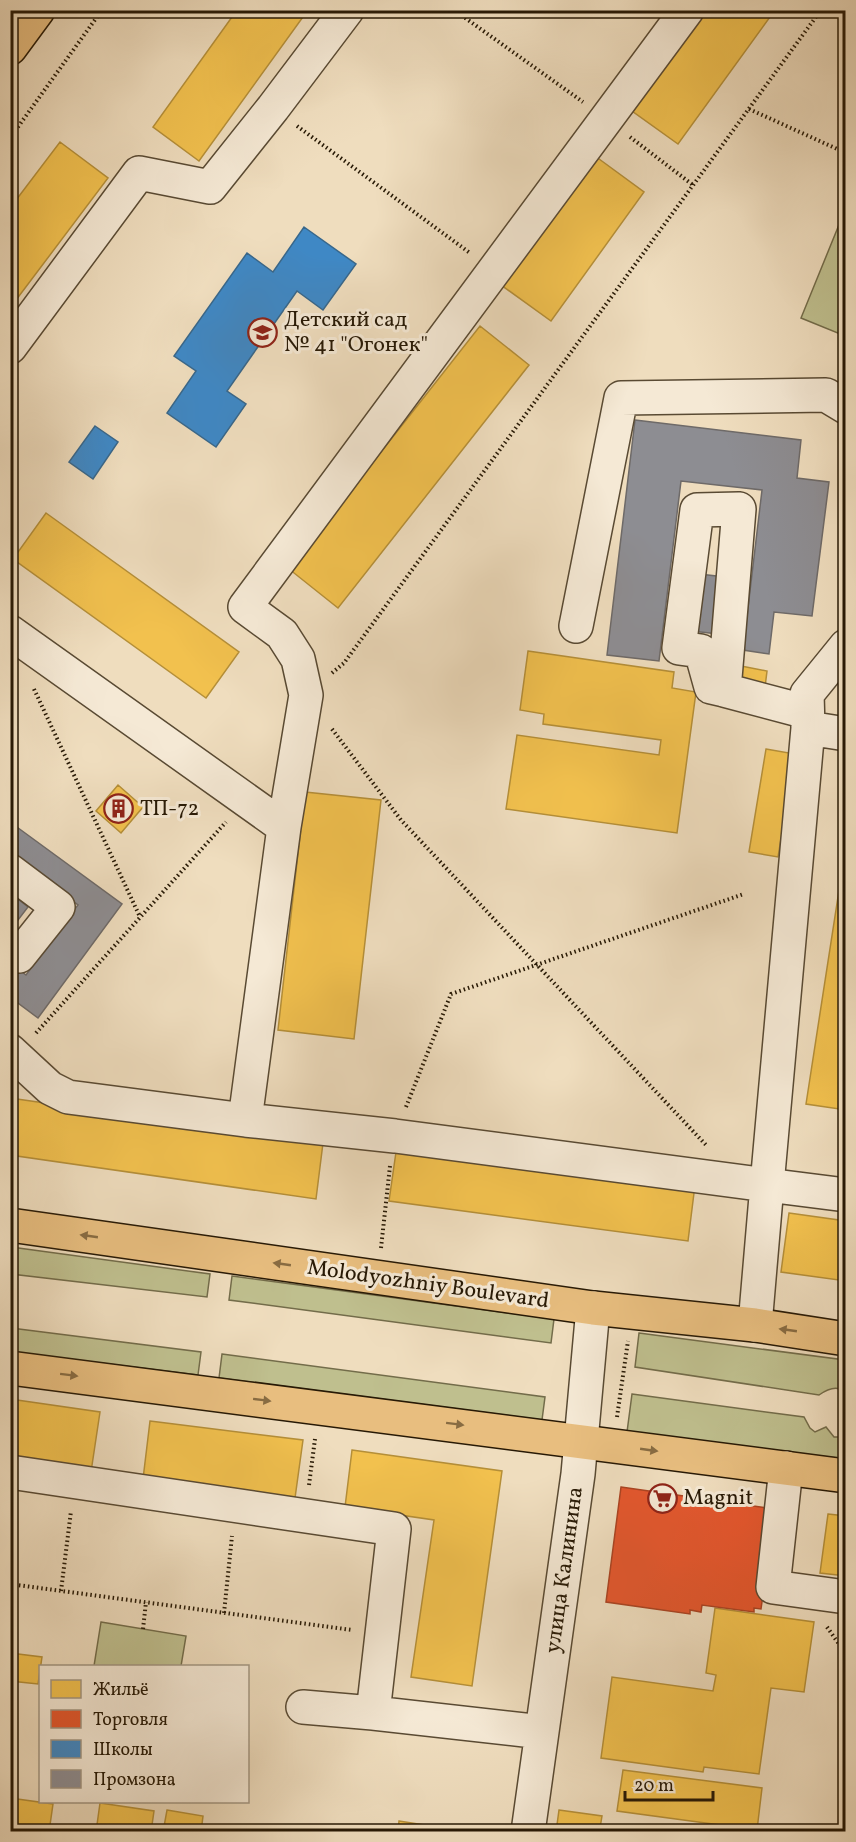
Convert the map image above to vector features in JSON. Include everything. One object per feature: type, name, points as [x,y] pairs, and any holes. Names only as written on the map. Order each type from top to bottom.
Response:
[{"type":"main road","points":[[10,48],[38,10]]},
{"type":"main road","name":"Molodyozhniy Boulevard","points":[[10,1225],[593,1308],[755,1325],[846,1339]]},
{"type":"main road","points":[[10,1368],[846,1476]]},
{"type":"street","points":[[10,347],[139,173],[210,187],[347,10]]},
{"type":"street","points":[[245,1120],[284,826],[306,695],[297,658],[282,634],[245,607],[687,10]]},
{"type":"street","points":[[576,626],[621,398],[826,396],[846,407]]},
{"type":"street","points":[[724,690],[739,509],[697,510],[679,648],[701,651],[711,687],[846,734]]},
{"type":"street","points":[[10,632],[284,826]]},
{"type":"street","points":[[755,1325],[807,720],[807,694],[846,646]]},
{"type":"street","points":[[10,871],[58,907],[19,956],[10,949]]},
{"type":"street","points":[[13,1054],[50,1088],[68,1097],[245,1120],[395,1136],[846,1195]]},
{"type":"street","name":"улица Калинина","points":[[528,1832],[576,1486],[593,1308]]},
{"type":"street","points":[[786,1468],[773,1587],[846,1597]]},
{"type":"street","points":[[10,1472],[394,1529],[374,1713]]},
{"type":"street","points":[[303,1707],[543,1732]]},
{"type":"path","points":[[10,138],[102,10]]},
{"type":"path","points":[[454,10],[693,185]]},
{"type":"path","points":[[708,1147],[401,820],[306,695],[344,663],[821,10]]},
{"type":"path","points":[[273,108],[494,271]]},
{"type":"path","points":[[749,109],[846,153]]},
{"type":"path","points":[[30,682],[140,917]]},
{"type":"path","points":[[13,1054],[246,799]]},
{"type":"path","points":[[381,1248],[395,1136],[451,994],[744,894]]},
{"type":"path","points":[[617,1419],[630,1332]]},
{"type":"path","points":[[304,1517],[316,1436]]},
{"type":"path","points":[[61,1591],[75,1482]]},
{"type":"path","points":[[224,1613],[235,1506]]},
{"type":"path","points":[[10,1584],[382,1635]]},
{"type":"path","points":[[143,1629],[146,1602]]},
{"type":"green space","points":[[845,210],[845,336],[801,318]]},
{"type":"green space","points":[[11,1247],[210,1274],[207,1297],[11,1274]]},
{"type":"green space","points":[[232,1276],[554,1319],[551,1343],[229,1300]]},
{"type":"green space","points":[[11,1328],[201,1352],[198,1375],[11,1352]]},
{"type":"green space","points":[[639,1333],[845,1360],[845,1391],[832,1388],[819,1395],[635,1367]]},
{"type":"green space","points":[[222,1354],[545,1397],[542,1420],[219,1378]]},
{"type":"green space","points":[[632,1394],[804,1417],[815,1432],[826,1427],[834,1437],[845,1437],[845,1459],[627,1432]]},
{"type":"green space","points":[[101,1622],[186,1636],[181,1665],[94,1665]]},
{"type":"building: Жильё","points":[[237,10],[308,10],[199,161],[153,127]]},
{"type":"building: Жильё","points":[[705,10],[775,10],[678,144],[632,111]]},
{"type":"building: Жильё","points":[[60,142],[108,178],[10,308],[10,208]]},
{"type":"building: Жильё","points":[[595,156],[644,192],[551,321],[501,285]]},
{"type":"building: Жильё","points":[[480,326],[529,365],[338,608],[289,569]]},
{"type":"building: Жильё","points":[[46,513],[239,652],[206,698],[13,559]]},
{"type":"building: Жильё","points":[[528,651],[674,672],[672,688],[696,692],[677,833],[506,809],[517,735],[659,755],[661,740],[543,724],[544,714],[520,710]]},
{"type":"building: Жильё","points":[[736,665],[767,671],[765,687],[733,681]]},
{"type":"building: Жильё","points":[[766,749],[795,754],[778,857],[749,852]]},
{"type":"building: Жильё","name":"ТП-72","points":[[118,785],[143,807],[121,833],[96,811]]},
{"type":"building: Жильё","points":[[305,792],[381,800],[354,1039],[278,1030]]},
{"type":"building: Жильё","points":[[846,845],[846,1110],[806,1104]]},
{"type":"building: Жильё","points":[[10,1098],[323,1143],[316,1199],[10,1155]]},
{"type":"building: Жильё","points":[[397,1145],[695,1185],[688,1241],[389,1201]]},
{"type":"building: Жильё","points":[[789,1213],[846,1221],[846,1281],[781,1272]]},
{"type":"building: Жильё","points":[[10,1399],[100,1412],[91,1472],[10,1461]]},
{"type":"building: Жильё","points":[[150,1421],[303,1440],[295,1498],[143,1479]]},
{"type":"building: Жильё","points":[[352,1450],[502,1471],[472,1686],[411,1677],[434,1520],[345,1507]]},
{"type":"building: Жильё","points":[[828,1514],[846,1516],[846,1576],[820,1573]]},
{"type":"building: Жильё","points":[[715,1608],[814,1622],[804,1692],[771,1688],[759,1774],[704,1767],[703,1772],[601,1758],[612,1677],[713,1691],[716,1675],[706,1673]]},
{"type":"building: Жильё","points":[[10,1653],[42,1657],[38,1684],[10,1681]]},
{"type":"building: Жильё","points":[[623,1770],[762,1788],[757,1830],[617,1811]]},
{"type":"building: Жильё","points":[[10,1798],[53,1804],[49,1832],[10,1832]]},
{"type":"building: Жильё","points":[[100,1803],[154,1811],[151,1832],[96,1832]]},
{"type":"building: Жильё","points":[[167,1810],[203,1816],[201,1832],[163,1832]]},
{"type":"building: Жильё","points":[[559,1810],[602,1816],[600,1828],[626,1832],[556,1832]]},
{"type":"building: Жильё","points":[[399,1821],[449,1829],[449,1832],[398,1832]]},
{"type":"building: Торговля","points":[[621,1487],[775,1509],[761,1609],[754,1608],[754,1612],[702,1605],[701,1612],[690,1610],[690,1614],[606,1602]]},
{"type":"building: Школы","points":[[304,227],[356,264],[323,310],[297,291],[227,391],[246,404],[216,447],[167,413],[196,371],[174,356],[247,253],[273,272]]},
{"type":"building: Школы","points":[[95,426],[118,442],[93,479],[69,462]]},
{"type":"building: Промзона","points":[[635,420],[801,440],[797,478],[829,482],[812,616],[774,612],[769,654],[743,650],[762,490],[681,481],[659,661],[607,655]]},
{"type":"building: Промзона","points":[[699,574],[725,577],[718,634],[692,631]]},
{"type":"building: Промзона","points":[[10,822],[122,904],[38,1018],[10,997],[10,963],[26,975],[78,905],[10,855]]},
{"type":"building: Промзона","points":[[10,893],[28,907],[15,924],[10,920]]},
{"type":"place","name":"Детский сад № 41 \"Огонек\"","points":[[263,333]]},
{"type":"place","name":"ТП-72","points":[[119,809]]},
{"type":"place","name":"Magnit","points":[[662,1498]]}]
